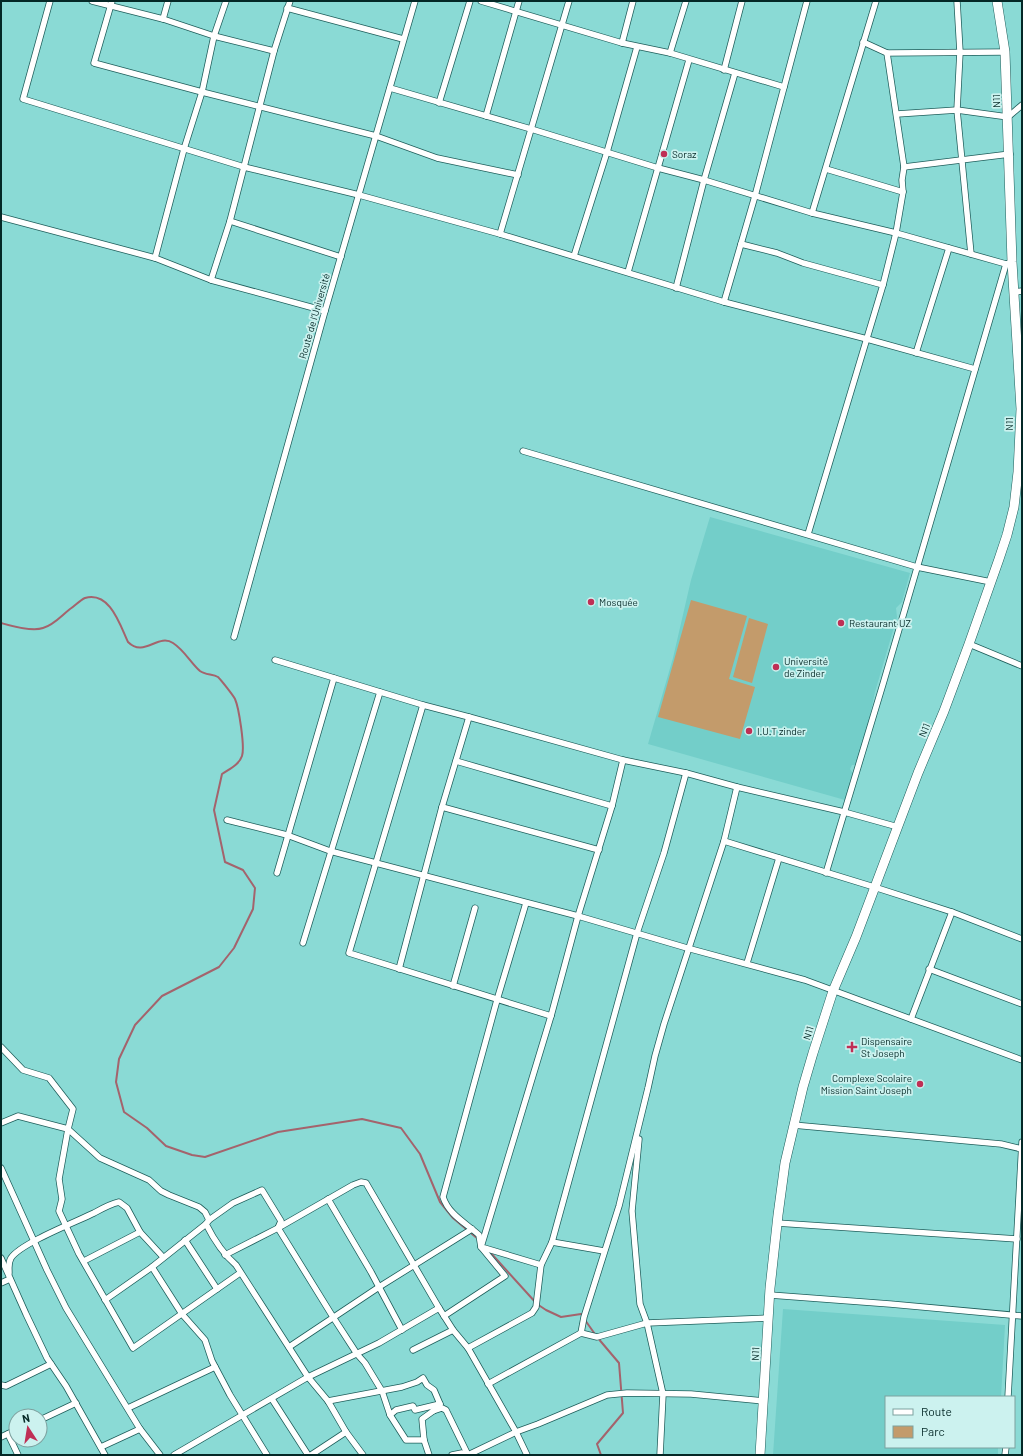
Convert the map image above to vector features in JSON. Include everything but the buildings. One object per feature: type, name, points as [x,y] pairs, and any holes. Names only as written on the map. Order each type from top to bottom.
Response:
[{"type":"main road","name":"N11","points":[[760,1455],[768,1318],[782,1182],[793,1125],[812,1053],[833,991],[856,937],[969,644],[1007,535],[1014,508],[1020,457],[1018,291],[1009,263],[1010,154],[1005,52],[997,1]]},
{"type":"street","points":[[50,1],[22,99],[244,167],[359,195],[500,234],[724,302],[916,352],[975,369]]},
{"type":"street","points":[[92,1],[112,3],[214,36],[274,51]]},
{"type":"street","points":[[163,19],[168,1]]},
{"type":"street","points":[[154,258],[184,149],[202,92],[214,36],[226,1]]},
{"type":"street","points":[[211,280],[230,221],[274,51],[290,1]]},
{"type":"street","name":"Route de l'Université","points":[[234,637],[325,311],[415,1]]},
{"type":"street","points":[[439,103],[470,1]]},
{"type":"street","points":[[481,1],[622,43],[670,54],[784,87]]},
{"type":"street","points":[[486,116],[519,1]]},
{"type":"street","points":[[500,234],[563,26],[569,1]]},
{"type":"street","points":[[622,43],[633,1]]},
{"type":"street","points":[[670,54],[686,1]]},
{"type":"street","points":[[724,70],[742,1]]},
{"type":"street","points":[[724,302],[755,196],[808,1]]},
{"type":"street","points":[[812,213],[876,1]]},
{"type":"street","points":[[957,1],[960,52],[957,110],[971,254]]},
{"type":"street","points":[[112,3],[94,63],[376,136],[437,158],[518,175]]},
{"type":"street","points":[[287,8],[403,39]]},
{"type":"street","points":[[863,42],[887,53],[1005,52]]},
{"type":"street","points":[[574,256],[607,152],[637,47]]},
{"type":"street","points":[[808,534],[883,285],[896,233],[903,192],[902,180],[904,167],[887,53]]},
{"type":"street","points":[[628,272],[689,60]]},
{"type":"street","points":[[676,288],[704,180],[735,73]]},
{"type":"street","points":[[390,88],[812,213],[896,233],[1009,263],[975,369],[826,873]]},
{"type":"street","points":[[897,114],[957,110],[1008,117],[1022,105]]},
{"type":"street","points":[[904,167],[1010,154]]},
{"type":"street","points":[[826,168],[903,192]]},
{"type":"street","points":[[1,217],[154,258],[211,280],[325,311]]},
{"type":"street","points":[[230,221],[341,257]]},
{"type":"street","points":[[741,244],[777,253],[804,263],[883,285]]},
{"type":"street","points":[[916,352],[949,248]]},
{"type":"street","points":[[523,451],[917,567],[991,582]]},
{"type":"street","points":[[969,644],[1022,666]]},
{"type":"street","points":[[276,660],[423,705],[623,760],[686,773],[737,787],[844,812],[898,827]]},
{"type":"street","points":[[276,873],[334,678]]},
{"type":"street","points":[[303,943],[380,692]]},
{"type":"street","points":[[423,705],[349,953],[551,1016]]},
{"type":"street","points":[[399,969],[423,874],[469,717]]},
{"type":"street","points":[[481,1247],[551,1016],[578,916],[612,806],[623,760]]},
{"type":"street","points":[[456,761],[612,806]]},
{"type":"street","points":[[468,1348],[532,1313],[536,1307],[541,1266],[552,1242],[637,933],[664,853],[686,773]]},
{"type":"street","points":[[581,1333],[604,1251],[619,1206],[654,1056],[724,841],[737,787]]},
{"type":"street","points":[[442,807],[599,850]]},
{"type":"street","points":[[228,820],[287,835],[330,851],[423,874],[578,916],[805,980],[1022,1060]]},
{"type":"street","points":[[724,841],[952,912],[1022,939]]},
{"type":"street","points":[[747,963],[779,858]]},
{"type":"street","points":[[444,1316],[505,1276],[481,1247],[479,1235],[456,1217],[445,1204],[443,1197],[497,1000],[526,903]]},
{"type":"street","points":[[453,986],[475,908]]},
{"type":"street","points":[[911,1019],[952,912]]},
{"type":"street","points":[[929,969],[1022,1004]]},
{"type":"street","points":[[1,1046],[24,1070],[49,1078],[74,1108],[68,1130],[59,1179],[62,1199],[59,1211],[105,1300],[133,1348],[240,1273]]},
{"type":"street","points":[[1,1123],[18,1116],[68,1130],[100,1158],[149,1180],[164,1192],[199,1207],[205,1212],[207,1222],[224,1255],[236,1265],[308,1377],[328,1401],[346,1432],[363,1455]]},
{"type":"street","points":[[640,1120],[632,1211],[640,1304],[648,1323],[663,1394],[660,1455]]},
{"type":"street","points":[[793,1125],[1002,1144],[1022,1149]]},
{"type":"street","points":[[1008,1396],[1022,1142]]},
{"type":"street","points":[[1,1168],[66,1308],[140,1429],[160,1455]]},
{"type":"street","points":[[224,1255],[278,1228],[353,1185],[361,1182],[366,1183],[439,1308],[453,1330],[468,1348],[516,1432],[527,1455]]},
{"type":"street","points":[[105,1300],[152,1267],[207,1222],[233,1203],[262,1190],[281,1221],[278,1228]]},
{"type":"street","points":[[328,1199],[402,1330]]},
{"type":"street","points":[[10,1279],[8,1265],[12,1257],[35,1241],[110,1204],[119,1202],[127,1208],[140,1232],[163,1257]]},
{"type":"street","points":[[777,1223],[1017,1239]]},
{"type":"street","points":[[278,1228],[333,1317],[357,1354],[365,1363],[382,1391],[390,1415],[406,1440],[424,1440]]},
{"type":"street","points":[[289,1347],[379,1287],[415,1266],[472,1229]]},
{"type":"street","points":[[84,1261],[140,1232]]},
{"type":"street","points":[[185,1240],[217,1289]]},
{"type":"street","points":[[552,1242],[604,1251]]},
{"type":"street","points":[[481,1247],[541,1266]]},
{"type":"street","points":[[1,1258],[26,1314],[51,1364],[66,1386],[105,1455]]},
{"type":"street","points":[[152,1267],[182,1314],[204,1340],[215,1367],[230,1395],[268,1455]]},
{"type":"street","points":[[1,1284],[10,1279]]},
{"type":"street","points":[[770,1294],[1022,1316]]},
{"type":"street","points":[[174,1455],[244,1416],[308,1377],[379,1344],[439,1308]]},
{"type":"street","points":[[488,1384],[581,1333],[597,1337],[648,1323],[768,1318]]},
{"type":"street","points":[[413,1350],[453,1330]]},
{"type":"street","points":[[1,1385],[6,1386],[51,1364]]},
{"type":"street","points":[[128,1408],[215,1367]]},
{"type":"street","points":[[328,1401],[402,1387],[417,1382],[423,1378],[427,1385],[434,1390],[440,1404]]},
{"type":"street","points":[[452,1455],[462,1453],[468,1455],[516,1432],[607,1395],[627,1393],[691,1394],[764,1401]]},
{"type":"street","points":[[272,1399],[310,1455],[346,1432]]},
{"type":"street","points":[[48,1416],[76,1403]]},
{"type":"street","points":[[429,1455],[424,1440],[422,1419],[440,1404]]},
{"type":"street","points":[[390,1415],[396,1410],[413,1406],[415,1410],[440,1404]]},
{"type":"street","points":[[433,1411],[442,1408],[446,1410],[468,1455]]},
{"type":"street","points":[[101,1448],[140,1429]]},
{"type":"street","points":[[1,1437],[8,1434]]},
{"type":"shaded area","name":"Université de Zinder","points":[[710,517],[910,573],[902,602],[896,608],[897,617],[875,692],[863,748],[860,759],[855,765],[852,765],[850,769],[853,773],[845,800],[648,744],[673,658],[691,580]]},
{"type":"shaded area","points":[[783,1309],[1005,1325],[1001,1396],[885,1396],[885,1448],[998,1448],[998,1455],[773,1455]]},
{"type":"green space","points":[[691,600],[747,616],[729,679],[755,687],[740,739],[658,717]]},
{"type":"green space","points":[[749,618],[768,624],[752,683],[733,677]]},
{"type":"waterway","points":[[1,623],[28,629],[47,627],[85,598],[94,597],[107,604],[113,611],[128,642],[140,648],[162,641],[173,643],[181,649],[200,671],[218,677],[232,694],[237,704],[242,736],[242,756],[236,764],[222,774],[214,810],[225,862],[243,870],[255,888],[253,909],[234,948],[219,967],[162,996],[135,1025],[119,1059],[116,1082],[124,1112],[147,1128],[166,1146],[192,1155],[205,1157],[278,1132],[362,1119],[401,1128],[420,1154],[440,1202],[453,1218],[478,1239]]},
{"type":"waterway","points":[[489,1251],[537,1304],[561,1317],[581,1314],[583,1316]]},
{"type":"waterway","points":[[585,1320],[619,1363],[623,1413],[597,1444],[601,1455]]},
{"type":"place","name":"Soraz","points":[[664,154]]},
{"type":"place","name":"Mosquée","points":[[591,602]]},
{"type":"place","name":"Restaurant UZ","points":[[841,623]]},
{"type":"place","name":"Université de Zinder","points":[[776,667]]},
{"type":"place","name":"I.U.T zinder","points":[[749,731]]},
{"type":"place","name":"Dispensaire St Joseph","points":[[852,1047]]},
{"type":"place","name":"Complexe Scolaire Mission Saint Joseph","points":[[920,1084]]}]
